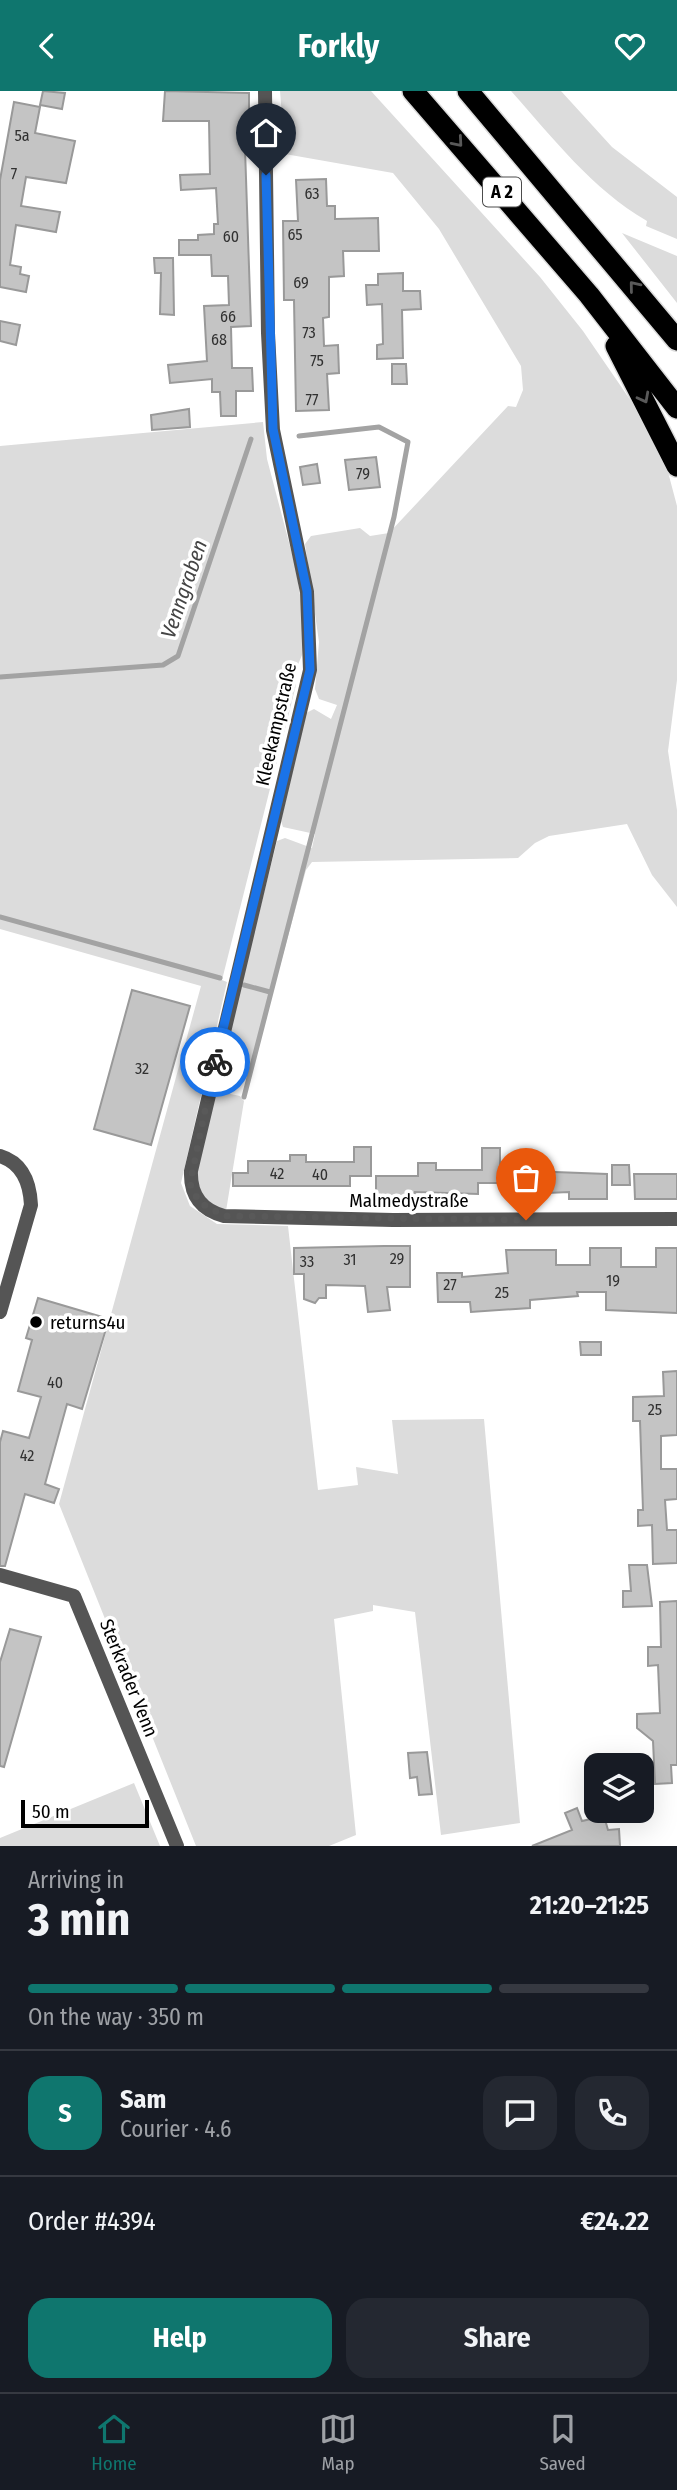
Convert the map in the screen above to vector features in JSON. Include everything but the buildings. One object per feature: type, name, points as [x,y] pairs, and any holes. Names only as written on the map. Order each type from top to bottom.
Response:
[{"type":"highway","name":"A 2","points":[[413,91],[589,295],[677,408]]},
{"type":"highway","name":"A 2","points":[[468,91],[677,340]]},
{"type":"highway","points":[[589,295],[677,466]]},
{"type":"street","name":"Kleekampstraße","points":[[193,1192],[191,1171],[202,1118],[310,670],[307,591],[273,429],[265,91]]},
{"type":"street","points":[[0,1156],[8,1159],[23,1172],[30,1187],[32,1205],[0,1312]]},
{"type":"street","name":"Malmedystraße","points":[[193,1192],[204,1207],[224,1216],[393,1220],[677,1219]]},
{"type":"street","name":"Sterkrader Venn","points":[[0,1575],[74,1596],[177,1846]]},
{"type":"shaded area","points":[[280,91],[371,91],[540,277],[583,331],[644,420],[668,472],[677,506],[677,680],[668,751],[677,810],[677,907],[652,875],[627,824],[549,836],[535,843],[518,858],[312,862],[306,870],[249,1080],[225,1079],[219,1073],[277,841],[285,838],[312,848],[315,834],[283,827],[281,821],[306,713],[314,709],[331,719],[337,705],[319,699],[315,689],[319,642],[305,544],[311,536],[360,528],[370,536],[389,533],[508,406],[516,407],[523,390],[521,366],[439,229],[393,173],[285,154]]},
{"type":"shaded area","points":[[511,91],[561,91],[612,147],[677,197],[677,239],[646,226],[647,221],[608,194],[558,144]]},
{"type":"shaded area","points":[[622,233],[677,256],[677,303]]},
{"type":"shaded area","points":[[263,422],[267,459],[296,569],[304,621],[302,655],[292,679],[296,685],[222,980],[227,982],[181,1183],[190,1206],[217,1224],[288,1226],[318,1490],[358,1485],[356,1467],[398,1474],[392,1420],[484,1419],[520,1823],[441,1835],[415,1612],[373,1605],[373,1611],[334,1619],[356,1835],[329,1846],[196,1846],[59,1504],[201,986],[0,929],[0,446]]},
{"type":"shaded area","points":[[216,1091],[240,1096],[244,1101],[226,1211],[205,1199],[200,1192],[197,1171]]},
{"type":"shaded area","points":[[134,1783],[160,1846],[0,1846],[0,1838]]},
{"type":"waterway","points":[[244,1097],[394,517],[408,442],[379,427],[299,436]]},
{"type":"waterway","name":"Venngraben","points":[[0,677],[163,665],[178,656],[251,439]]},
{"type":"waterway","points":[[0,917],[220,978]]},
{"type":"waterway","points":[[244,985],[270,992]]},
{"type":"way so far","points":[[215,1062],[190,1184],[195,1198],[210,1211],[224,1216],[286,1218],[526,1220]]},
{"type":"place","name":"returns4u","points":[[36,1322]]},
{"type":"route","points":[[215,1062],[310,670],[311,640],[307,591],[273,429],[266,175]]}]
